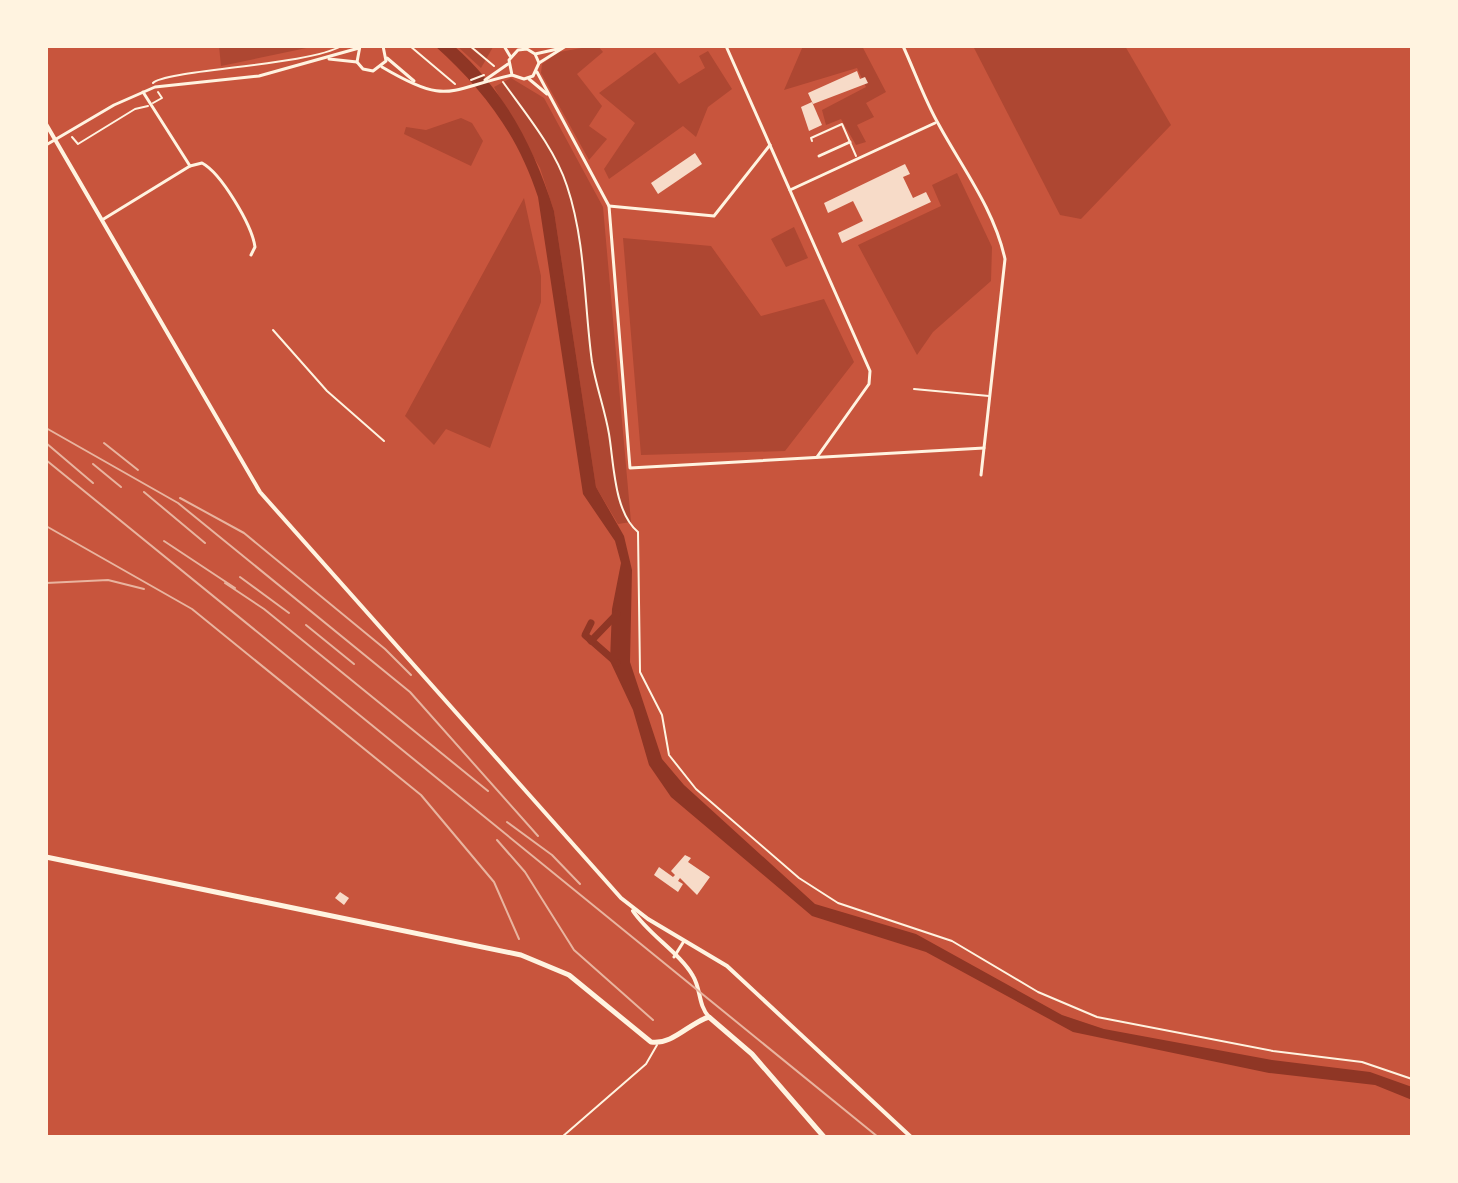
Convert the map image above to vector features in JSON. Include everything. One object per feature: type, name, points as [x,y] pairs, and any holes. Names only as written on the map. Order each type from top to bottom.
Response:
[{"type":"main road","points":[[46,857],[115,874],[502,950],[569,975],[643,1037],[658,1043],[667,1042],[697,1021],[709,1017],[752,1054],[824,1137]]},
{"type":"street","points":[[383,46],[387,58],[416,84]]},
{"type":"street","points":[[504,46],[510,56]]},
{"type":"street","points":[[726,46],[871,374],[869,384],[817,457]]},
{"type":"street","points":[[903,46],[937,122],[986,206],[1000,236],[1005,259],[981,475]]},
{"type":"street","points":[[46,145],[155,87],[247,78],[360,47]]},
{"type":"street","points":[[357,62],[360,47]]},
{"type":"street","points":[[535,54],[564,47]]},
{"type":"street","points":[[539,63],[564,47]]},
{"type":"street","points":[[512,75],[508,64],[510,56],[516,48],[527,49],[535,54],[539,63],[537,72],[529,79]]},
{"type":"street","points":[[325,59],[357,62],[370,71],[382,67],[387,58]]},
{"type":"street","points":[[482,83],[508,64]]},
{"type":"street","points":[[382,67],[437,94],[512,75],[529,79],[551,97]]},
{"type":"street","points":[[537,72],[609,206],[630,468],[984,448]]},
{"type":"street","points":[[143,92],[190,166]]},
{"type":"street","points":[[790,190],[937,122]]},
{"type":"street","points":[[46,124],[234,452],[273,509],[694,977],[702,1007],[709,1017]]},
{"type":"street","points":[[819,156],[850,142]]},
{"type":"street","points":[[609,206],[714,216],[770,145]]},
{"type":"street","points":[[102,220],[190,166],[205,164],[233,201],[253,235],[255,247],[251,255]]},
{"type":"street","points":[[632,908],[727,966],[911,1137]]},
{"type":"street","points":[[674,957],[684,941]]},
{"type":"lane","points":[[812,141],[811,138],[842,124],[857,158]]},
{"type":"lane","points":[[914,389],[990,396]]},
{"type":"lane","points":[[562,1137],[646,1064],[658,1043]]},
{"type":"path","points":[[68,132],[78,144],[135,109],[151,105],[162,98],[152,81],[243,68],[341,46]]},
{"type":"path","points":[[410,46],[456,86]]},
{"type":"path","points":[[464,83],[496,71],[470,46]]},
{"type":"path","points":[[500,77],[561,170],[567,186],[582,260],[593,365],[604,404],[621,505],[630,525],[638,532],[640,672],[665,727],[665,747],[679,771],[764,850],[838,903],[943,937],[1038,992],[1097,1017],[1273,1051],[1362,1062],[1412,1079]]},
{"type":"path","points":[[273,330],[327,391],[384,441]]},
{"type":"shaded area","points":[[219,46],[316,46],[221,66]]},
{"type":"shaded area","points":[[435,46],[454,46],[503,101],[527,143],[546,187],[554,211],[596,487],[624,536],[632,570],[630,662],[662,759],[684,785],[815,904],[916,934],[1062,1015],[1104,1029],[1272,1060],[1370,1072],[1412,1087],[1412,1100],[1375,1085],[1269,1073],[1073,1032],[926,952],[812,916],[671,797],[649,765],[633,710],[610,661],[612,609],[621,563],[615,541],[583,494],[538,197],[520,153],[497,114],[469,79]]},
{"type":"shaded area","points":[[457,46],[493,46],[493,47],[481,68]]},
{"type":"shaded area","points":[[598,46],[603,52],[577,74],[602,106],[589,126],[607,139],[589,160],[541,73],[542,64],[559,52]]},
{"type":"shaded area","points":[[803,46],[862,46],[886,92],[866,103],[874,117],[857,125],[866,142],[856,145],[841,119],[826,125],[822,110],[866,87],[857,68],[784,90]]},
{"type":"shaded area","points":[[973,46],[1125,46],[1171,125],[1081,219],[1060,215]]},
{"type":"shaded area","points":[[708,51],[732,89],[708,107],[696,137],[683,126],[609,179],[604,169],[635,123],[599,93],[655,52],[679,84],[705,68],[699,56]]},
{"type":"shaded area","points":[[511,78],[544,98],[603,207],[631,522],[618,524],[596,487],[554,211],[540,168],[494,87]]},
{"type":"shaded area","points":[[461,118],[472,123],[483,141],[471,166],[404,134],[406,127],[426,130]]},
{"type":"shaded area","points":[[957,173],[992,247],[991,281],[933,332],[917,355],[858,245],[941,206],[932,185]]},
{"type":"shaded area","points":[[524,198],[541,276],[541,302],[490,448],[446,429],[434,445],[405,416]]},
{"type":"shaded area","points":[[794,227],[808,258],[786,267],[771,239]]},
{"type":"shaded area","points":[[623,238],[711,246],[761,316],[824,299],[854,362],[785,451],[641,455]]},
{"type":"building","points":[[857,71],[860,79],[865,77],[868,83],[813,104],[808,93]]},
{"type":"building","points":[[812,102],[822,125],[809,131],[801,107]]},
{"type":"building","points":[[695,153],[702,164],[658,194],[651,183]]},
{"type":"building","points":[[905,164],[910,174],[903,177],[913,198],[926,192],[931,202],[842,243],[838,233],[863,221],[853,201],[828,213],[824,203]]},
{"type":"building","points":[[685,855],[691,858],[688,862],[710,877],[697,895],[680,878],[678,881],[683,884],[678,892],[654,875],[659,867],[673,877],[675,875],[671,871]]},
{"type":"building","points":[[340,892],[349,898],[344,905],[335,898]]},
{"type":"waterway","points":[[591,641],[617,614]]},
{"type":"waterway","points":[[591,623],[585,635],[617,663]]},
{"type":"railway","points":[[46,428],[178,503],[410,692],[538,836]]},
{"type":"railway","points":[[46,443],[93,483]]},
{"type":"railway","points":[[104,443],[138,470]]},
{"type":"railway","points":[[46,460],[878,1137]]},
{"type":"railway","points":[[93,464],[121,487]]},
{"type":"railway","points":[[144,492],[205,543]]},
{"type":"railway","points":[[180,498],[244,533],[385,649],[411,675]]},
{"type":"railway","points":[[46,526],[192,609],[421,795],[494,882],[519,939]]},
{"type":"railway","points":[[164,541],[235,588]]},
{"type":"railway","points":[[240,577],[289,613]]},
{"type":"railway","points":[[46,583],[108,580],[144,589]]},
{"type":"railway","points":[[225,583],[264,609],[488,791]]},
{"type":"railway","points":[[306,625],[354,664]]},
{"type":"railway","points":[[507,822],[552,855],[580,884]]},
{"type":"railway","points":[[497,840],[525,872],[574,950],[653,1020]]}]
